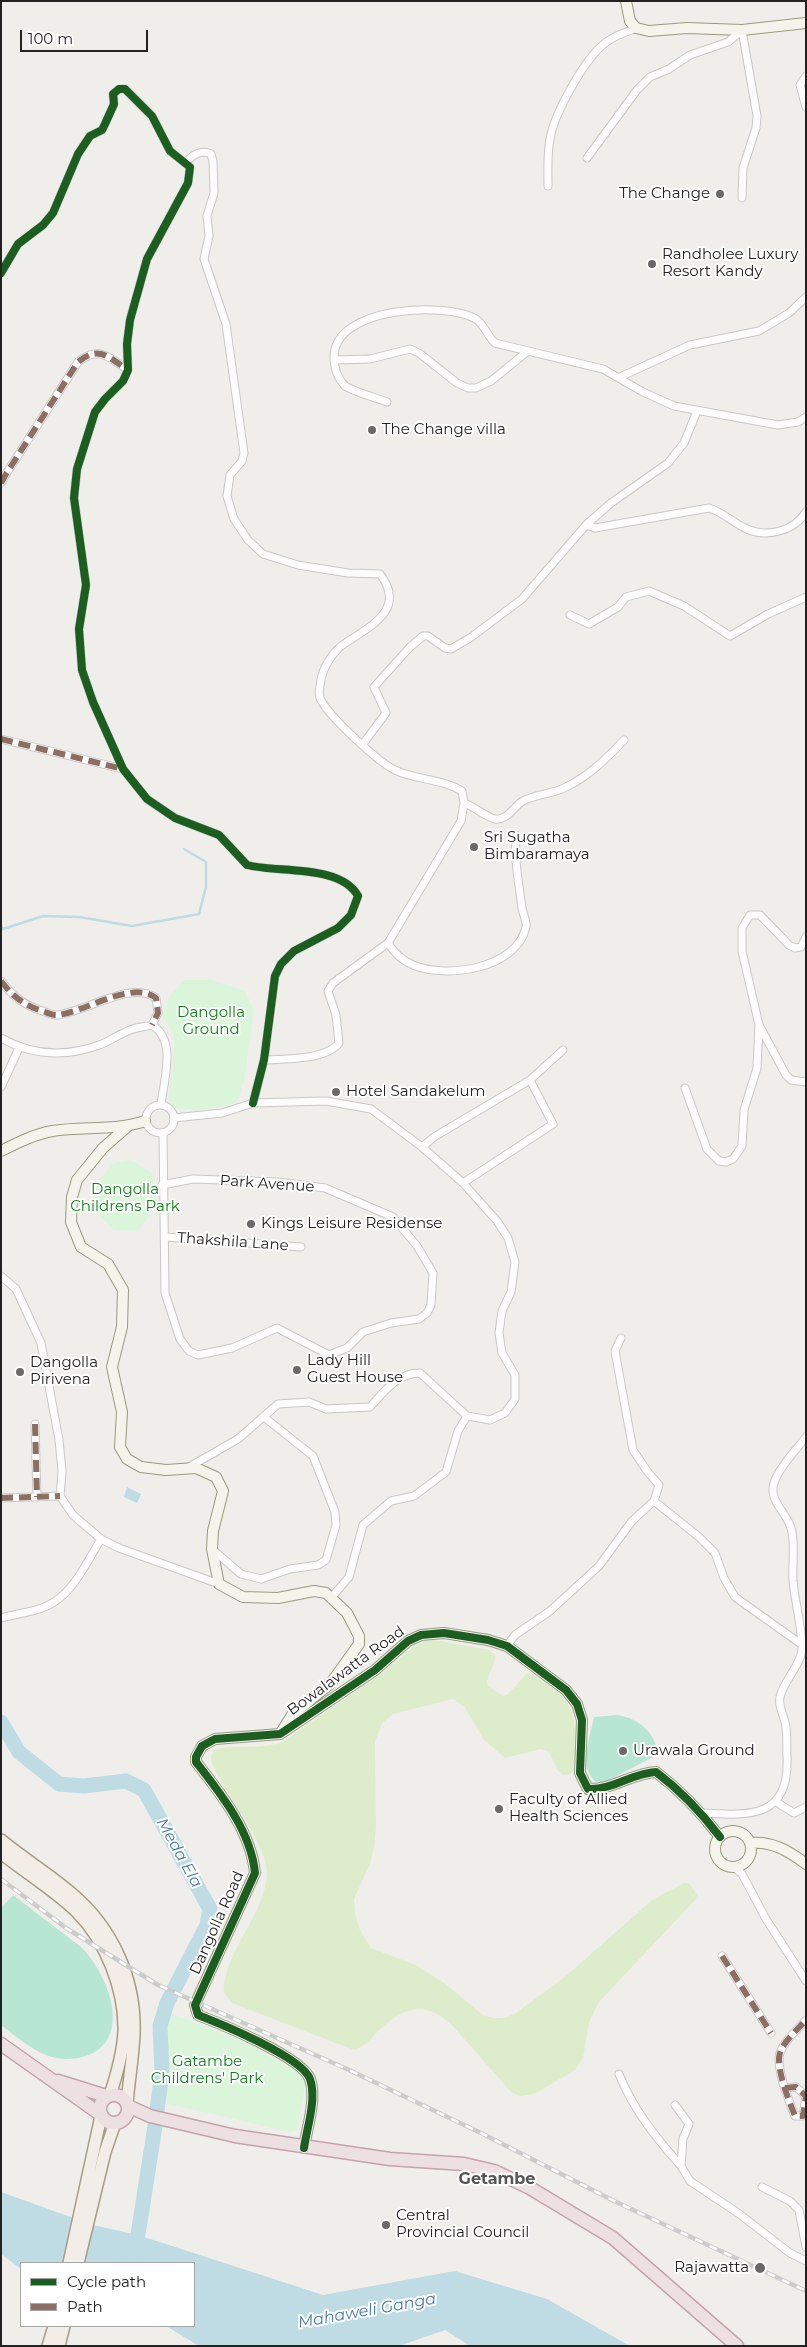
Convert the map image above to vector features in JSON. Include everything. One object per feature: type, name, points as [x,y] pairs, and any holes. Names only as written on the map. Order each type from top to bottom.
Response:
[{"type":"highway","points":[[1,2044],[110,2123],[150,2116]]},
{"type":"highway","points":[[48,2078],[123,2098],[127,2105],[126,2117],[119,2122]]},
{"type":"highway","points":[[100,2115],[100,2104],[108,2095]]},
{"type":"highway","points":[[127,2105],[150,2116],[235,2136],[304,2148],[390,2159],[464,2164],[487,2169],[512,2178],[613,2238],[737,2346]]},
{"type":"main road","points":[[1,1840],[84,1904],[101,1924],[115,1947],[126,1974],[133,2009],[134,2033],[127,2105]]},
{"type":"main road","points":[[1,1853],[78,1913],[95,1934],[107,1957],[115,1977],[124,2016],[122,2048],[108,2095]]},
{"type":"main road","points":[[78,2262],[92,2186],[100,2115]]},
{"type":"main road","points":[[69,2262],[92,2186],[119,2122]]},
{"type":"main road","points":[[48,2346],[54,2327]]},
{"type":"main road","points":[[59,2346],[64,2327]]},
{"type":"street","points":[[626,1],[630,21],[636,28],[649,31],[687,28],[742,30],[806,23]]},
{"type":"street","points":[[548,186],[549,142],[552,127],[569,91],[591,59],[607,41],[636,28]]},
{"type":"street","points":[[587,158],[637,90],[650,77],[669,69],[690,55],[728,42],[742,30]]},
{"type":"street","points":[[742,30],[757,116],[756,128],[743,168],[742,198]]},
{"type":"street","points":[[806,76],[800,85],[806,107]]},
{"type":"street","points":[[1,273],[18,244],[43,225],[53,213],[78,154],[90,136],[102,130],[114,104],[113,94],[119,89],[125,89],[152,116],[170,151],[176,158],[186,162],[190,167],[188,183],[147,259],[132,311],[127,344],[128,370],[123,381],[104,399],[95,412],[76,469],[74,498],[86,585],[79,628],[82,670],[93,702],[123,769],[147,799],[175,818],[219,835],[247,866],[306,871],[333,877],[354,888],[358,896],[351,915],[338,928],[294,951],[281,964],[275,976],[264,1060],[253,1103]]},
{"type":"street","points":[[186,162],[196,154],[206,151],[211,154],[213,160],[214,193],[207,216],[208,236],[204,259],[226,324],[244,453],[242,461],[230,475],[227,496],[234,520],[248,540],[263,554],[298,565],[348,573],[380,574],[386,583],[390,599],[386,610],[378,621],[338,648],[322,673],[319,690],[320,698],[336,720],[396,771],[452,785],[462,791],[464,804],[461,821],[388,943],[333,983],[328,991],[337,1024],[339,1042],[334,1049],[300,1058],[264,1060]]},
{"type":"street","points":[[620,377],[690,345],[759,331],[789,313],[806,297]]},
{"type":"street","points":[[387,402],[345,386],[336,372],[334,360],[334,348],[339,338],[348,330],[378,315],[415,310],[451,310],[478,320],[487,335],[495,343],[603,368],[643,392],[674,406],[778,425],[798,422],[806,417]]},
{"type":"street","points":[[334,360],[370,359],[410,349],[419,353],[457,384],[468,388],[476,388],[491,381],[528,351]]},
{"type":"street","points":[[1,483],[78,362],[89,353],[101,353],[128,370]]},
{"type":"street","points":[[363,744],[386,713],[374,687],[410,647],[423,636],[428,636],[444,648],[451,649],[470,638],[522,598],[586,525],[611,503],[668,462],[684,443],[697,411]]},
{"type":"street","points":[[586,525],[595,528],[708,508],[717,510],[749,530],[770,532],[782,531],[800,522],[806,512]]},
{"type":"street","points":[[570,615],[589,624],[618,607],[626,597],[648,591],[684,606],[730,636],[768,614],[806,597]]},
{"type":"street","points":[[1,739],[75,759],[123,769]]},
{"type":"street","points":[[464,804],[476,807],[494,819],[500,819],[523,800],[563,789],[603,762],[624,740]]},
{"type":"street","points":[[388,943],[399,958],[412,965],[427,970],[451,972],[486,966],[515,948],[526,926],[515,852],[516,835]]},
{"type":"street","points":[[685,1088],[707,1149],[719,1161],[726,1162],[733,1159],[742,1146],[744,1110],[757,1068],[759,1025],[742,951],[742,928],[745,920],[750,915],[760,915],[789,945],[795,948],[800,947],[806,937]]},
{"type":"street","points":[[1,981],[10,992],[26,1005],[55,1015],[110,998],[140,992],[151,993],[156,998],[158,1013],[152,1025]]},
{"type":"street","points":[[1,1038],[19,1048],[49,1053],[75,1051],[102,1044],[130,1030],[152,1025],[160,1029],[168,1046],[161,1104]]},
{"type":"street","points":[[759,1025],[786,1074],[791,1080],[806,1082]]},
{"type":"street","points":[[1,1087],[19,1048]]},
{"type":"street","points":[[422,1147],[530,1080],[563,1050]]},
{"type":"street","points":[[463,1183],[553,1124],[530,1080]]},
{"type":"street","points":[[174,1118],[222,1113],[253,1103],[326,1100],[371,1109],[422,1147],[463,1183],[497,1221],[508,1238],[514,1262],[511,1292],[502,1311],[499,1333],[502,1353],[515,1375],[515,1399],[505,1413],[490,1420],[466,1416],[420,1373],[411,1373],[394,1382],[370,1407],[326,1409],[309,1402],[278,1404],[238,1440],[188,1467]]},
{"type":"street","points":[[161,1104],[172,1110],[174,1118],[172,1128],[163,1133],[150,1130],[145,1122],[149,1109],[161,1104]]},
{"type":"street","points":[[1,1151],[52,1131],[116,1126],[127,1127],[145,1122]]},
{"type":"street","points":[[127,1127],[103,1148],[78,1180],[72,1197],[71,1222],[81,1247],[108,1264],[124,1290],[122,1327],[112,1367],[122,1412],[120,1447],[127,1459],[141,1467],[166,1470],[188,1467],[196,1468],[216,1477],[223,1491],[212,1531],[212,1549],[219,1584]]},
{"type":"street","points":[[162,1185],[163,1133]]},
{"type":"street","name":"Park Avenue","points":[[192,1179],[278,1182],[325,1188],[393,1217],[417,1246],[433,1273],[431,1305],[419,1319],[391,1323],[363,1332],[347,1348],[329,1355],[277,1328],[232,1348],[198,1355],[189,1351],[180,1339],[165,1293],[165,1237],[162,1185],[192,1179]]},
{"type":"street","name":"Thakshila Lane","points":[[165,1237],[302,1247]]},
{"type":"street","points":[[1,1276],[16,1289],[41,1342],[59,1440],[62,1471],[60,1496],[73,1515],[101,1539],[119,1548],[219,1584],[243,1597],[278,1598],[314,1592],[326,1593],[347,1612],[359,1636],[359,1644],[332,1683],[292,1715],[280,1734]]},
{"type":"street","points":[[507,1646],[515,1636],[550,1611],[599,1566],[632,1521],[654,1501],[659,1485],[647,1472],[633,1450],[615,1351],[621,1338]]},
{"type":"street","points":[[332,1598],[349,1577],[363,1525],[391,1501],[414,1496],[446,1472],[458,1431],[466,1416]]},
{"type":"street","points":[[212,1549],[241,1574],[261,1578],[290,1569],[318,1566],[326,1560],[336,1525],[335,1512],[313,1456],[264,1417]]},
{"type":"street","points":[[35,1424],[37,1497]]},
{"type":"street","points":[[702,1813],[753,1814],[776,1802],[783,1791],[787,1766],[785,1721],[780,1711],[780,1696],[802,1651],[793,1581],[792,1532],[789,1522],[775,1503],[773,1489],[775,1480],[781,1470],[806,1437]]},
{"type":"street","points":[[1,1498],[60,1496]]},
{"type":"street","points":[[654,1501],[699,1537],[715,1553],[724,1578],[736,1597],[801,1644]]},
{"type":"street","points":[[1,1618],[36,1610],[55,1602],[74,1583],[101,1539]]},
{"type":"street","name":"Bowalawatta Road","points":[[280,1734],[375,1670],[408,1641],[421,1634],[444,1633],[488,1640],[507,1646],[566,1690],[578,1704],[582,1720],[580,1773],[588,1788],[602,1790],[646,1772],[656,1772],[676,1786],[702,1813],[720,1836]]},
{"type":"street","name":"Dangolla Road","points":[[280,1734],[215,1739],[202,1746],[196,1757],[196,1762],[222,1796],[242,1831],[254,1858],[256,1873],[196,2002],[198,2015],[257,2040],[306,2071],[312,2087],[304,2148]]},
{"type":"street","points":[[776,1802],[794,1813],[806,1807]]},
{"type":"street","points":[[735,1868],[749,1860],[751,1843],[743,1833],[737,1831],[724,1832],[720,1836],[715,1852],[718,1859],[721,1863],[735,1868],[742,1874],[766,1919],[806,1980]]},
{"type":"street","points":[[751,1843],[764,1842],[783,1849],[806,1864]]},
{"type":"street","points":[[722,1956],[771,2033]]},
{"type":"street","points":[[785,2088],[779,2057],[789,2038],[806,2020]]},
{"type":"street","points":[[619,2074],[628,2098],[662,2145],[681,2166],[690,2181],[738,2213],[790,2253],[806,2262]]},
{"type":"street","points":[[675,2105],[688,2124],[683,2138],[681,2166]]},
{"type":"street","points":[[762,2187],[790,2201],[799,2210],[806,2247]]},
{"type":"green space","name":"Dangolla Ground","points":[[184,980],[212,980],[245,991],[254,1010],[244,1081],[237,1102],[205,1109],[172,1107],[168,1096],[173,1069],[174,1040],[172,1031],[162,1016],[169,996]]},
{"type":"green space","name":"Dangolla Childrens Park","points":[[131,1160],[152,1173],[156,1198],[155,1204],[153,1210],[138,1231],[114,1230],[94,1210],[92,1191],[111,1164]]},
{"type":"green space","points":[[435,1640],[489,1650],[495,1655],[495,1659],[488,1678],[488,1686],[503,1696],[508,1694],[527,1673],[532,1674],[551,1686],[561,1695],[571,1711],[574,1721],[576,1741],[574,1770],[570,1774],[563,1775],[558,1771],[549,1752],[541,1749],[505,1758],[484,1740],[464,1706],[453,1699],[393,1714],[382,1723],[375,1742],[376,1828],[374,1847],[370,1864],[354,1899],[355,1914],[360,1930],[371,1948],[418,1966],[444,1983],[483,2015],[505,2018],[516,2013],[566,1976],[652,1900],[684,1883],[689,1883],[697,1895],[696,1899],[599,2002],[589,2022],[583,2058],[575,2070],[534,2094],[520,2096],[512,2093],[453,2026],[434,2012],[415,2009],[397,2016],[378,2031],[368,2042],[354,2050],[232,2003],[224,1993],[225,1978],[230,1962],[262,1896],[266,1880],[266,1865],[257,1840],[212,1764],[211,1756],[214,1750],[232,1747],[267,1746],[284,1741],[383,1672],[414,1646],[424,1641]]},
{"type":"green space","name":"Urawala Ground","points":[[617,1715],[639,1723],[644,1727],[653,1739],[659,1754],[607,1781],[596,1782],[591,1776],[586,1761],[594,1717]]},
{"type":"green space","points":[[13,1895],[81,1947],[100,1972],[112,2004],[113,2021],[110,2035],[101,2047],[86,2056],[68,2059],[49,2056],[27,2044],[1,2025],[1,1908]]},
{"type":"green space","name":"Gatambe Childrens' Park","points":[[172,2014],[243,2041],[301,2074],[306,2080],[297,2130],[291,2132],[168,2104],[165,2098],[166,2019]]},
{"type":"water","points":[[127,1487],[141,1494],[137,1503],[124,1497]]},
{"type":"water","name":"Mahaweli Ganga","points":[[1,2192],[93,2225],[138,2235],[323,2295],[455,2271],[547,2299],[630,2346],[470,2346],[445,2330],[399,2346],[199,2346],[168,2327],[195,2327],[195,2262],[20,2262],[20,2268],[1,2254]]},
{"type":"waterway","points":[[1,926],[3,929],[43,916],[79,917],[132,926],[199,914],[206,887],[206,862],[184,849]]},
{"type":"waterway","name":"Meda Ela","points":[[1,1722],[19,1752],[59,1784],[84,1786],[126,1781],[144,1790],[210,1909],[207,1925],[167,2003],[160,2026],[162,2073],[157,2110]]},
{"type":"waterway","name":"Meda Ela","points":[[129,2262],[138,2235],[155,2126]]},
{"type":"railway","points":[[1,1879],[66,1928],[158,1985],[349,2070],[481,2133],[614,2201],[806,2291]]},
{"type":"marked path","points":[[1,483],[78,362],[92,354],[98,354],[109,357],[128,370]]},
{"type":"marked path","points":[[1,739],[123,769]]},
{"type":"marked path","points":[[1,981],[10,992],[25,1004],[55,1015],[67,1013],[121,995],[134,992],[146,993],[156,998],[158,1013],[152,1025]]},
{"type":"marked path","points":[[35,1424],[37,1497]]},
{"type":"marked path","points":[[1,1498],[60,1496]]},
{"type":"marked path","points":[[722,1956],[771,2033]]},
{"type":"marked path","points":[[785,2088],[796,2087],[806,2096],[803,2116],[795,2116],[782,2080],[779,2058],[786,2042],[806,2020]]},
{"type":"cycle path","points":[[1,273],[18,244],[43,225],[53,213],[78,154],[90,136],[102,130],[114,104],[113,94],[119,89],[125,89],[152,116],[170,151],[190,167],[188,183],[147,259],[130,320],[127,344],[128,370],[123,381],[95,412],[77,469],[74,498],[86,585],[79,629],[82,670],[93,702],[123,769],[147,799],[175,818],[219,835],[247,865],[323,874],[338,879],[350,886],[358,896],[351,915],[338,928],[294,951],[281,964],[275,976],[264,1060],[253,1103]]},
{"type":"cycle path","points":[[304,2148],[311,2113],[312,2095],[310,2079],[304,2070],[277,2051],[260,2042],[198,2015],[195,2005],[255,1873],[248,1842],[241,1828],[225,1800],[196,1762],[196,1757],[202,1746],[215,1739],[280,1734],[375,1670],[408,1641],[421,1635],[444,1633],[488,1640],[507,1646],[566,1690],[577,1704],[582,1720],[580,1773],[588,1789],[606,1787],[639,1775],[656,1772],[690,1802],[720,1837]]},
{"type":"place","name":"The Change","points":[[720,194]]},
{"type":"place","name":"Randholee Luxury Resort Kandy","points":[[652,264]]},
{"type":"place","name":"The Change villa","points":[[372,430]]},
{"type":"place","name":"Sri Sugatha Bimbaramaya","points":[[474,847]]},
{"type":"place","name":"Hotel Sandakelum","points":[[336,1092]]},
{"type":"place","name":"Kings Leisure Residense","points":[[251,1224]]},
{"type":"place","name":"Lady Hill Guest House","points":[[297,1370]]},
{"type":"place","name":"Dangolla Pirivena","points":[[20,1372]]},
{"type":"place","name":"Urawala Ground","points":[[623,1751]]},
{"type":"place","name":"Faculty of Allied Health Sciences","points":[[499,1809]]},
{"type":"place","name":"Central Provincial Council","points":[[386,2225]]},
{"type":"place","name":"Rajawatta","points":[[760,2268]]},
{"type":"district","name":"Getambe","points":[[497,2179]]}]
